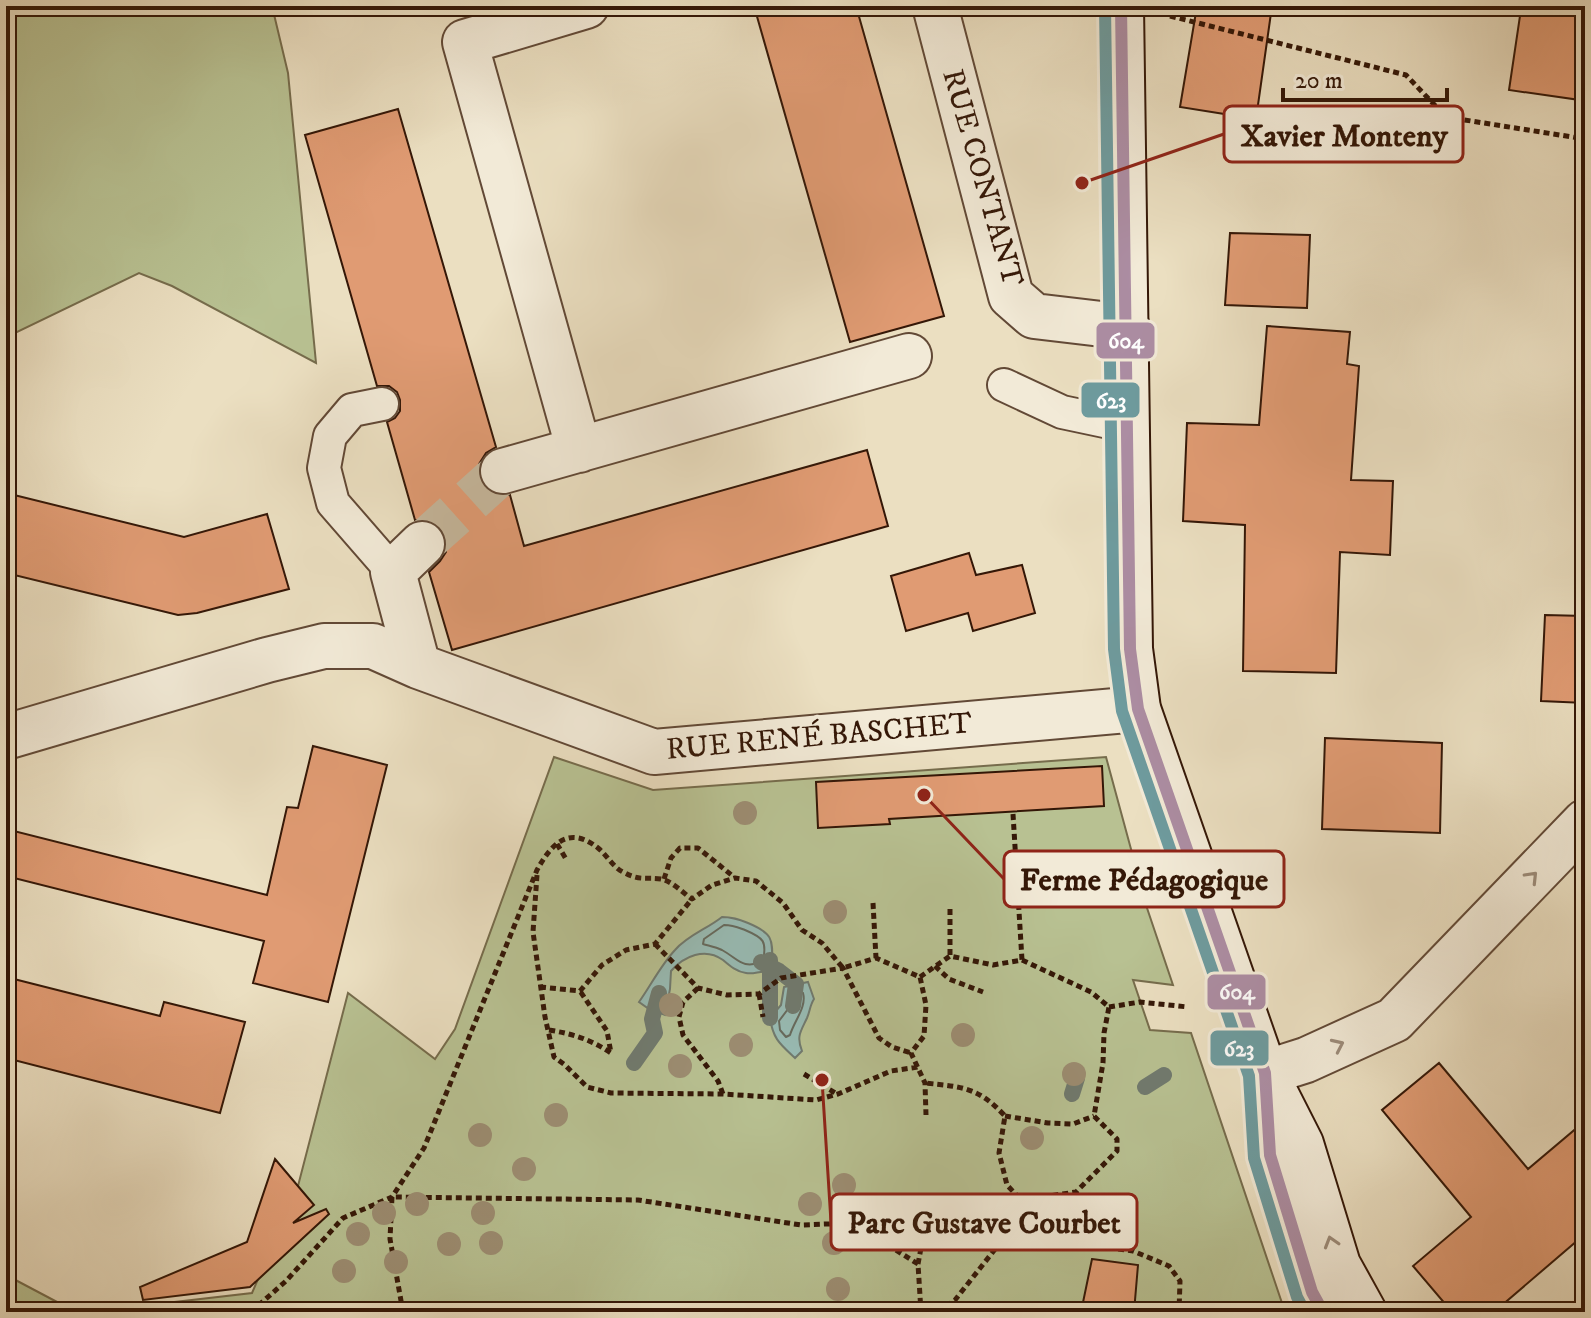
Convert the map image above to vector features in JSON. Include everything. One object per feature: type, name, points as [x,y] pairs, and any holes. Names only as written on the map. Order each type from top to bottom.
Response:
[{"type":"street","points":[[579,450],[465,42],[586,6]]},
{"type":"street","name":"RUE CONTANT","points":[[935,6],[1011,296],[1034,316],[1127,327]]},
{"type":"street","points":[[1121,10],[1130,649],[1138,709],[1265,1073],[1301,1144],[1338,1265],[1364,1312]]},
{"type":"street","points":[[503,471],[909,356]]},
{"type":"street","points":[[407,558],[418,666]]},
{"type":"street","name":"RUE RENÉ BASCHET","points":[[6,737],[324,646],[373,646],[418,666],[654,752],[1138,709]]},
{"type":"street","points":[[1265,1073],[1306,1060],[1394,1020],[1585,822]]},
{"type":"street","points":[[1265,1073],[1270,1155],[1312,1292],[1323,1312]]},
{"type":"lane","points":[[1004,385],[1062,412],[1128,426]]},
{"type":"lane","points":[[382,404],[352,410],[330,436],[324,468],[333,503],[407,558]]},
{"type":"path","points":[[1121,10],[1168,15],[1406,75],[1446,117],[1585,139]]},
{"type":"path","points":[[1013,814],[1022,960]]},
{"type":"path","points":[[403,1312],[390,1239],[392,1197],[424,1148],[547,851],[565,838],[581,838],[600,849],[617,869],[636,879],[664,879],[692,899]]},
{"type":"path","points":[[557,844],[566,859]]},
{"type":"path","points":[[664,879],[671,858],[680,848],[698,848],[735,878]]},
{"type":"path","points":[[537,870],[533,932],[554,1057],[587,1087],[611,1093],[723,1094],[816,1100],[891,1071],[918,1067]]},
{"type":"path","points":[[580,991],[602,965],[626,950],[655,944],[692,899],[712,885],[735,878],[756,881],[783,903],[802,930],[822,943],[843,968],[879,1038],[892,1047],[911,1053],[925,1083],[926,1115]]},
{"type":"path","points":[[873,903],[876,958]]},
{"type":"path","points":[[950,909],[950,956]]},
{"type":"path","points":[[655,944],[698,988],[727,995],[759,994],[781,978],[843,968],[876,958],[920,977]]},
{"type":"path","points":[[920,977],[950,956],[993,965],[1022,960],[1091,992],[1109,1007],[1140,1002],[1193,1007],[1237,992]]},
{"type":"path","points":[[537,965],[546,963]]},
{"type":"path","points":[[935,966],[949,979],[983,992]]},
{"type":"path","points":[[911,1053],[924,1036],[926,1005],[920,977]]},
{"type":"path","points":[[540,987],[580,991]]},
{"type":"path","points":[[698,988],[683,1002],[679,1017],[683,1035],[718,1081],[723,1094]]},
{"type":"path","points":[[548,1030],[575,1034],[611,1053],[607,1031],[580,991]]},
{"type":"path","points":[[759,994],[763,1017]]},
{"type":"path","points":[[1094,1116],[1109,1007]]},
{"type":"path","points":[[804,1074],[838,1094]]},
{"type":"path","points":[[925,1083],[956,1086],[977,1093],[1005,1116],[1073,1124],[1094,1116]]},
{"type":"path","points":[[1005,1116],[999,1153],[1007,1185],[1021,1200],[1020,1246]]},
{"type":"path","points":[[1021,1200],[1076,1192],[1117,1151],[1117,1139],[1094,1116]]},
{"type":"path","points":[[1076,1192],[1086,1222],[1084,1245]]},
{"type":"path","points":[[251,1312],[286,1281],[343,1218],[392,1197],[638,1200],[801,1225],[853,1223],[918,1264]]},
{"type":"path","points":[[921,1312],[918,1264],[924,1232]]},
{"type":"path","points":[[938,1312],[955,1300],[996,1248],[1068,1242],[1133,1251],[1169,1266],[1180,1281],[1179,1312]]},
{"type":"green space","points":[[6,6],[272,6],[288,73],[316,363],[172,286],[139,273],[13,334],[6,332]]},
{"type":"green space","points":[[554,757],[653,790],[1106,757],[1147,908],[1173,985],[1133,980],[1150,1030],[1191,1033],[1285,1312],[88,1312],[252,1293],[298,1186],[348,993],[435,1059],[455,1029]]},
{"type":"green space","points":[[6,1275],[76,1312],[6,1312]]},
{"type":"water","points":[[722,917],[744,922],[766,933],[771,942],[772,963],[783,971],[746,973],[716,956],[695,955],[671,971],[665,1015],[639,1002],[675,950]]},
{"type":"water","points":[[808,982],[814,999],[800,1034],[802,1051],[795,1058],[778,1041],[770,1018],[781,1005],[784,987]]},
{"type":"building","points":[[754,6],[856,6],[944,316],[850,342]]},
{"type":"building","points":[[1197,6],[1272,6],[1256,119],[1180,107]]},
{"type":"building","points":[[1521,9],[1585,17],[1585,60],[1580,100],[1509,90]]},
{"type":"building","points":[[398,109],[496,447],[486,453],[479,464],[479,479],[485,488],[496,495],[510,495],[524,546],[867,450],[888,526],[452,650],[429,572],[446,552],[446,537],[439,526],[430,520],[415,520],[387,422],[400,411],[400,400],[397,392],[389,386],[377,386],[305,135]]},
{"type":"building","points":[[1230,233],[1310,235],[1307,308],[1225,305]]},
{"type":"building","points":[[1267,326],[1350,332],[1347,364],[1359,366],[1351,480],[1393,481],[1390,555],[1340,552],[1336,673],[1243,671],[1245,525],[1183,521],[1187,423],[1259,425]]},
{"type":"building","points":[[6,493],[184,537],[267,514],[289,589],[178,615],[6,573]]},
{"type":"building","points":[[969,553],[976,575],[1022,565],[1035,613],[973,631],[968,613],[906,631],[891,576]]},
{"type":"building","points":[[1545,615],[1585,616],[1585,703],[1541,701]]},
{"type":"building","points":[[1325,738],[1442,743],[1440,833],[1322,829]]},
{"type":"building","points":[[313,746],[387,765],[328,1002],[253,983],[264,941],[6,876],[6,829],[267,895],[287,807],[298,808]]},
{"type":"building","points":[[1102,766],[1104,806],[889,819],[890,824],[818,828],[816,782]]},
{"type":"building","points":[[6,977],[160,1016],[164,1002],[245,1022],[220,1113],[6,1058]]},
{"type":"building","points":[[1439,1063],[1528,1169],[1585,1121],[1585,1234],[1494,1312],[1452,1312],[1413,1266],[1471,1217],[1382,1110]]},
{"type":"building","points":[[275,1159],[314,1205],[293,1223],[326,1209],[329,1214],[250,1287],[143,1300],[140,1287],[247,1242]]},
{"type":"building","points":[[1092,1259],[1138,1265],[1134,1312],[1081,1312]]},
{"type":"waterway","points":[[770,960],[770,1018]]},
{"type":"waterway","points":[[761,962],[796,984],[793,1006]]},
{"type":"waterway","points":[[634,1063],[655,1033],[652,1019],[659,993]]},
{"type":"waterway","points":[[1145,1087],[1164,1075]]},
{"type":"waterway","points":[[1072,1094],[1077,1078]]},
{"type":"tunnel","points":[[422,544],[503,471]]},
{"type":"transit line","name":"623","points":[[1105,6],[1114,649],[1122,711],[1249,1076],[1254,1158],[1297,1297],[1305,1312]]},
{"type":"transit line","name":"604","points":[[1121,6],[1130,649],[1138,709],[1265,1073],[1270,1155],[1312,1292],[1323,1312]]},
{"type":"place","name":"Xavier Monteny","points":[[1082,183]]},
{"type":"place","name":"Ferme Pédagogique","points":[[924,795]]},
{"type":"place","name":"Parc Gustave Courbet","points":[[822,1080]]}]
